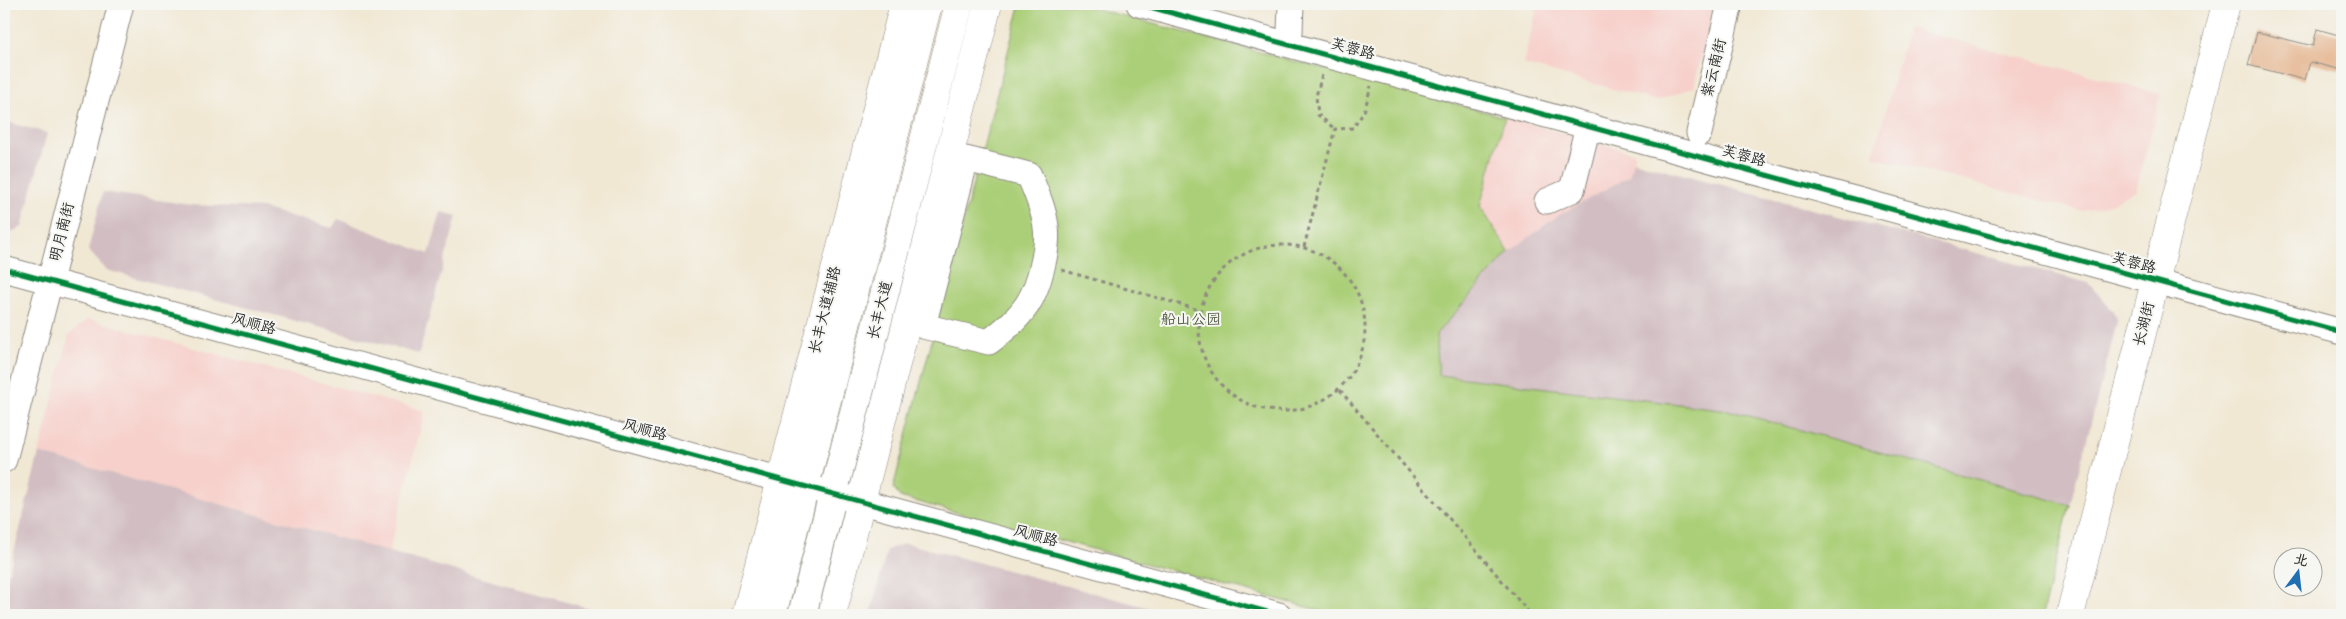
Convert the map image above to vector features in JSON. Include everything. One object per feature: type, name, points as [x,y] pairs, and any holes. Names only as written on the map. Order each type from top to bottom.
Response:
[{"type":"main road","name":"长丰大道辅路","points":[[746,615],[792,489],[904,4]]},
{"type":"main road","name":"长丰大道","points":[[772,615],[792,489],[928,4]]},
{"type":"main road","name":"长丰大道","points":[[802,615],[959,4]]},
{"type":"main road","points":[[832,615],[988,4]]},
{"type":"main road","name":"长湖街","points":[[2070,615],[2215,4]]},
{"type":"main road","name":"长湖街","points":[[2059,615],[2226,4]]},
{"type":"street","name":"明月南街","points":[[4,460],[121,4]]},
{"type":"street","name":"芙蓉路","points":[[1139,4],[1588,126],[2152,274],[2342,319]]},
{"type":"street","name":"芙蓉路","points":[[1186,4],[2152,274],[2342,332]]},
{"type":"street","points":[[1285,31],[1291,4]]},
{"type":"street","name":"紫云南街","points":[[1699,133],[1730,4]]},
{"type":"street","points":[[1547,201],[1572,190],[1588,126]]},
{"type":"street","points":[[966,159],[1029,176],[1040,201],[1046,226],[1046,249],[1042,264],[1028,303],[1012,324],[989,342],[923,326],[966,159]]},
{"type":"street","name":"风顺路","points":[[4,269],[48,287]]},
{"type":"street","name":"风顺路","points":[[4,280],[48,287],[792,489],[1228,615]]},
{"type":"street","name":"风顺路","points":[[860,508],[1279,615]]},
{"type":"path","points":[[1327,55],[1316,96],[1318,115],[1335,129],[1353,128],[1364,112],[1376,68]]},
{"type":"path","points":[[1304,247],[1335,129]]},
{"type":"path","points":[[1265,246],[1304,247],[1326,256],[1347,275],[1359,294],[1367,331],[1357,368],[1340,390],[1325,401],[1287,412],[1261,410],[1233,397],[1211,375],[1199,346],[1199,310],[1208,287],[1230,262],[1265,246]]},
{"type":"path","points":[[1042,264],[1199,310]]},
{"type":"path","points":[[1340,390],[1531,615]]},
{"type":"shaded area","points":[[1538,4],[1714,4],[1694,87],[1657,101],[1523,64]]},
{"type":"shaded area","points":[[1908,28],[2161,94],[2136,191],[2102,207],[2082,211],[1873,157]]},
{"type":"shaded area","points":[[1505,117],[1635,153],[1629,176],[1556,217],[1509,252],[1480,206]]},
{"type":"shaded area","points":[[4,121],[47,133],[22,227],[4,236]]},
{"type":"shaded area","points":[[1633,161],[2088,283],[2113,311],[2117,322],[2070,505],[1728,410],[1439,375],[1436,334],[1509,252],[1556,217],[1629,176]]},
{"type":"shaded area","points":[[103,192],[192,205],[262,208],[332,228],[338,219],[429,254],[441,212],[457,216],[419,354],[106,270],[88,250]]},
{"type":"shaded area","points":[[88,319],[425,411],[389,552],[39,453],[69,335]]},
{"type":"shaded area","points":[[39,453],[613,615],[4,615],[4,592]]},
{"type":"shaded area","points":[[905,543],[1176,615],[870,615],[887,550]]},
{"type":"green space","name":"船山公园","points":[[1023,4],[1078,4],[1505,117],[1480,206],[1509,252],[1436,334],[1439,375],[1728,410],[2070,505],[2042,615],[1336,615],[900,497],[893,488],[1020,6]]},
{"type":"building","points":[[2317,29],[2342,36],[2342,70],[2310,62],[2305,80],[2248,65],[2257,32],[2313,46]]},
{"type":"cycle path","points":[[1139,4],[2342,332]]},
{"type":"cycle path","points":[[4,269],[1279,615]]}]
